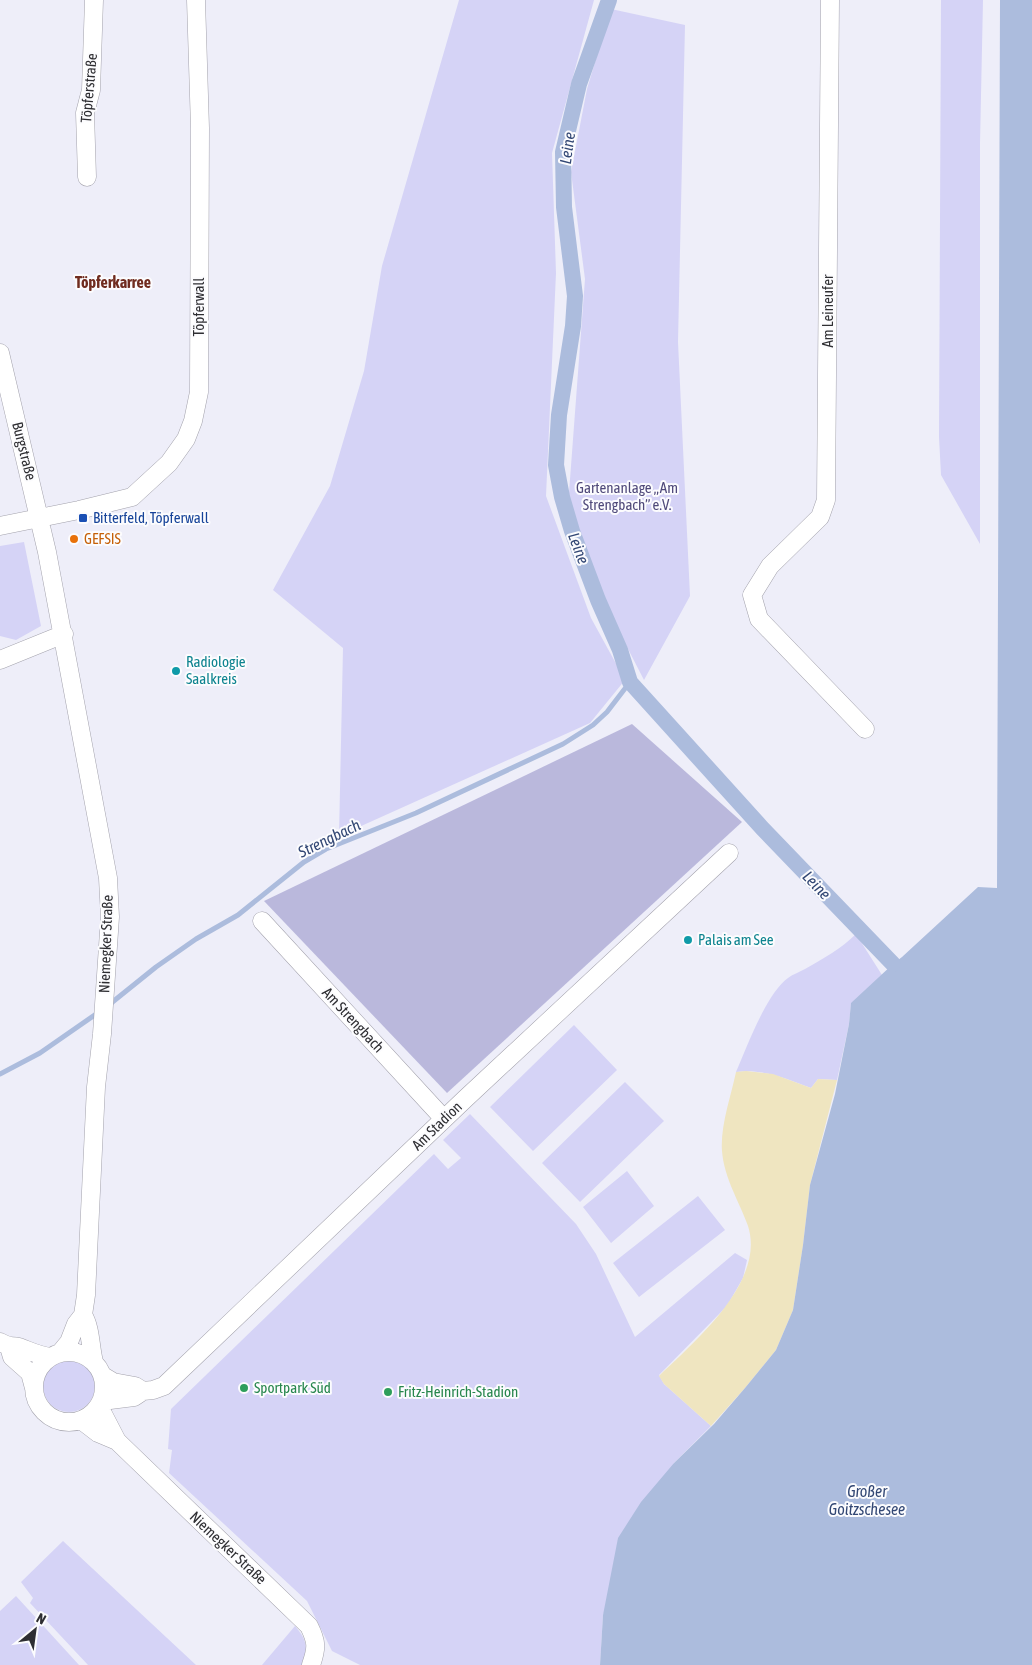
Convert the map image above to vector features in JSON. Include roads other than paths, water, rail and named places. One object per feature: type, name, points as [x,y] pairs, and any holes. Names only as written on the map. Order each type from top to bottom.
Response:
[{"type":"street","name":"Töpferstraße","points":[[87,177],[85,113],[91,90],[94,0]]},
{"type":"street","name":"Töpferwall","points":[[0,526],[24,520],[40,519],[132,497],[169,463],[186,440],[193,421],[199,392],[200,128],[196,0]]},
{"type":"street","name":"Am Leineufer","points":[[830,0],[826,500],[820,516],[770,566],[752,595],[759,619],[865,729]]},
{"type":"street","name":"Burgstraße","points":[[0,353],[40,519]]},
{"type":"street","name":"Niemegker Straße","points":[[34,1388],[40,1368],[69,1342],[76,1324],[83,1315],[86,1295],[96,1086],[102,1034],[110,916],[108,878],[64,634],[40,519]]},
{"type":"street","points":[[0,660],[64,634]]},
{"type":"street","name":"Am Stadion","points":[[101,1402],[134,1397],[142,1391],[164,1386],[444,1119],[729,853]]},
{"type":"street","name":"Am Strengbach","points":[[262,921],[444,1119]]},
{"type":"street","name":"Niemegker Straße","points":[[83,1315],[88,1323],[90,1348],[104,1386],[101,1402],[103,1414],[117,1441],[309,1626],[315,1638],[315,1654],[311,1665]]},
{"type":"street","points":[[4,1345],[19,1347],[42,1356],[70,1352],[81,1354],[113,1382],[135,1386],[142,1391]]},
{"type":"street","points":[[4,1345],[12,1357],[30,1373],[38,1402],[44,1411],[52,1417],[66,1422],[81,1420],[94,1412],[101,1402]]},
{"type":"street","name":"Niemegker Straße","points":[[81,1420],[98,1433],[117,1441]]},
{"type":"water","name":"Großer Goitzschesee","points":[[1000,0],[1032,0],[1032,1665],[600,1665],[603,1615],[618,1538],[641,1502],[674,1463],[714,1424],[776,1350],[793,1310],[810,1185],[835,1094],[849,1024],[851,1003],[978,887],[997,888]]},
{"type":"waterway","name":"Leine","points":[[609,0],[579,84],[563,152],[564,207],[575,296],[573,326],[559,415],[556,465],[562,497],[572,531],[598,600],[620,650],[630,682],[762,828],[893,964]]},
{"type":"waterway","name":"Strengbach","points":[[110,1004],[156,967],[196,939],[238,915],[304,862],[326,849],[416,813],[563,744],[593,725],[607,712],[630,682]]},
{"type":"waterway","name":"Strengbach","points":[[0,1074],[40,1053],[99,1012]]},
{"type":"place","name":"Bitterfeld, Töpferwall","points":[[83,518]]},
{"type":"place","name":"GEFSIS","points":[[74,539]]},
{"type":"place","name":"Radiologie Saalkreis","points":[[176,671]]},
{"type":"place","name":"Palais am See","points":[[688,940]]},
{"type":"place","name":"Sportpark Süd","points":[[244,1388]]},
{"type":"place","name":"Fritz-Heinrich-Stadion","points":[[388,1392]]},
{"type":"district","name":"Töpferkarree","points":[[113,282]]},
{"type":"park label","name":"Gartenanlage „Am Strengbach” e.V.","points":[[627,496]]}]
